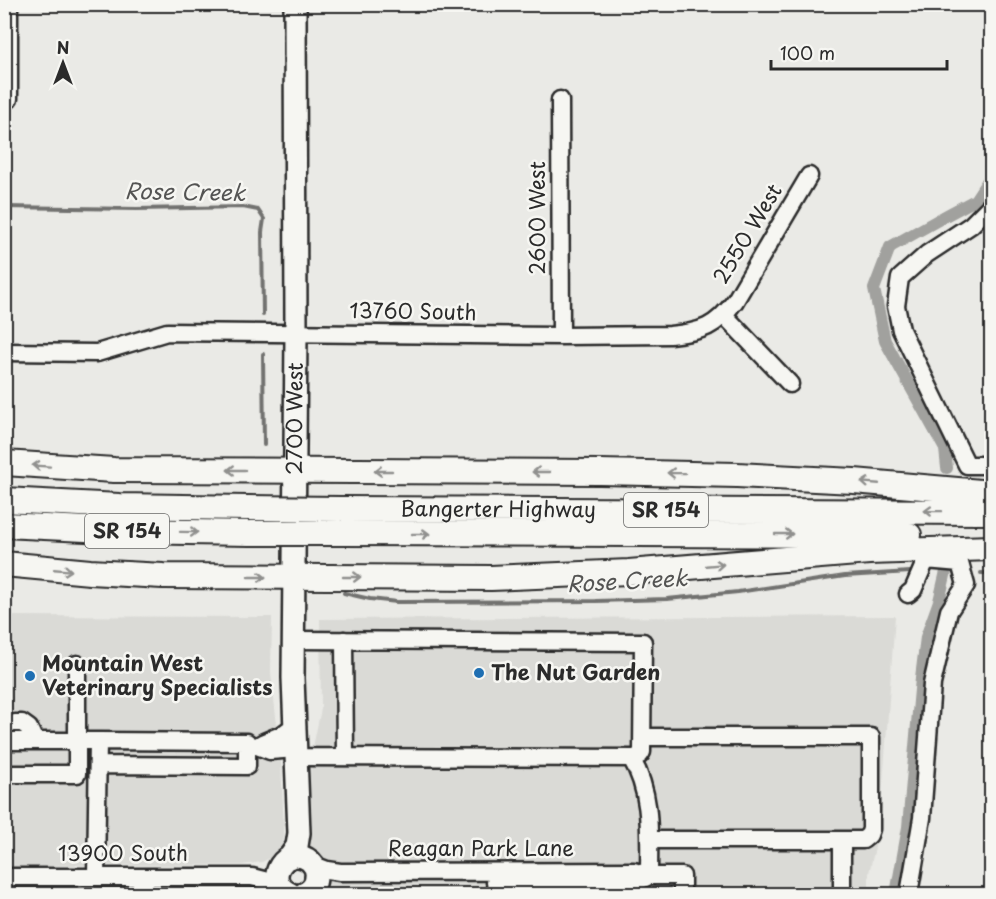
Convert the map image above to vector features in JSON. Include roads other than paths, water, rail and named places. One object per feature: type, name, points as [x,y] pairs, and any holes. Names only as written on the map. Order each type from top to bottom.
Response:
[{"type":"highway","points":[[4,463],[114,470],[600,472],[737,475],[854,481],[992,493]]},
{"type":"highway","name":"Bangerter Highway","points":[[4,500],[119,506],[248,508],[992,512]]},
{"type":"highway","name":"Bangerter Highway","points":[[4,525],[114,531],[992,535]]},
{"type":"highway","points":[[4,564],[143,576],[491,578],[580,575],[869,552],[992,548]]},
{"type":"main road","name":"2700 West","points":[[296,4],[293,640],[299,833],[302,846],[312,863]]},
{"type":"main road","name":"2700 West","points":[[284,861],[297,846],[299,833]]},
{"type":"main road","points":[[300,856],[312,863],[317,876],[297,892],[277,876],[284,861],[300,856]]},
{"type":"street","points":[[9,4],[9,99]]},
{"type":"street","name":"2600 West","points":[[560,100],[561,336]]},
{"type":"street","name":"2550 West","points":[[724,315],[735,301],[809,176]]},
{"type":"street","points":[[992,204],[971,225],[927,254],[900,278],[896,306],[901,330],[968,465],[992,465]]},
{"type":"street","points":[[724,315],[790,384]]},
{"type":"street","name":"13760 South","points":[[4,352],[97,353],[167,332],[670,335],[699,330],[724,315]]},
{"type":"street","points":[[908,594],[914,590],[926,561],[960,563],[966,585],[949,611],[932,684],[922,818],[909,894]]},
{"type":"street","points":[[4,741],[247,742],[252,746],[270,751],[345,757],[632,758],[638,757],[642,752],[643,642],[293,640]]},
{"type":"street","points":[[344,640],[345,757]]},
{"type":"street","points":[[4,774],[77,774],[77,664]]},
{"type":"street","points":[[15,723],[22,723],[29,728],[35,741]]},
{"type":"street","points":[[252,746],[284,734],[295,725]]},
{"type":"street","points":[[642,737],[871,737],[870,832],[863,840],[649,840]]},
{"type":"street","points":[[96,877],[98,741]]},
{"type":"street","points":[[98,765],[247,766],[252,746]]},
{"type":"street","points":[[632,758],[645,790],[648,815],[649,876]]},
{"type":"street","points":[[842,840],[842,894]]},
{"type":"street","name":"13900 South","points":[[241,877],[262,872],[284,861]]},
{"type":"street","name":"Reagan Park Lane","points":[[312,863],[327,870],[340,872],[629,870],[649,876],[682,876],[682,894]]},
{"type":"street","name":"Reagan Park Lane","points":[[297,892],[338,882],[629,883],[649,876]]},
{"type":"street","name":"13900 South","points":[[4,877],[241,877],[262,879],[297,892]]},
{"type":"waterway","points":[[947,468],[945,449],[885,341],[874,289],[890,247],[975,200],[992,174]]},
{"type":"waterway","name":"Rose Creek","points":[[4,207],[137,209],[243,207],[258,210],[264,219],[262,232],[263,315]]},
{"type":"waterway","name":"Rose Creek","points":[[263,354],[264,445]]},
{"type":"waterway","points":[[896,894],[908,827],[926,637],[939,601],[947,567]]},
{"type":"waterway","name":"Rose Creek","points":[[344,593],[397,602],[667,599],[738,592],[845,576],[910,572]]},
{"type":"waterway","name":"Rose Creek","points":[[981,573],[992,573]]},
{"type":"place","name":"The Nut Garden","points":[[479,673]]},
{"type":"place","name":"Mountain West Veterinary Specialists","points":[[30,676]]}]
